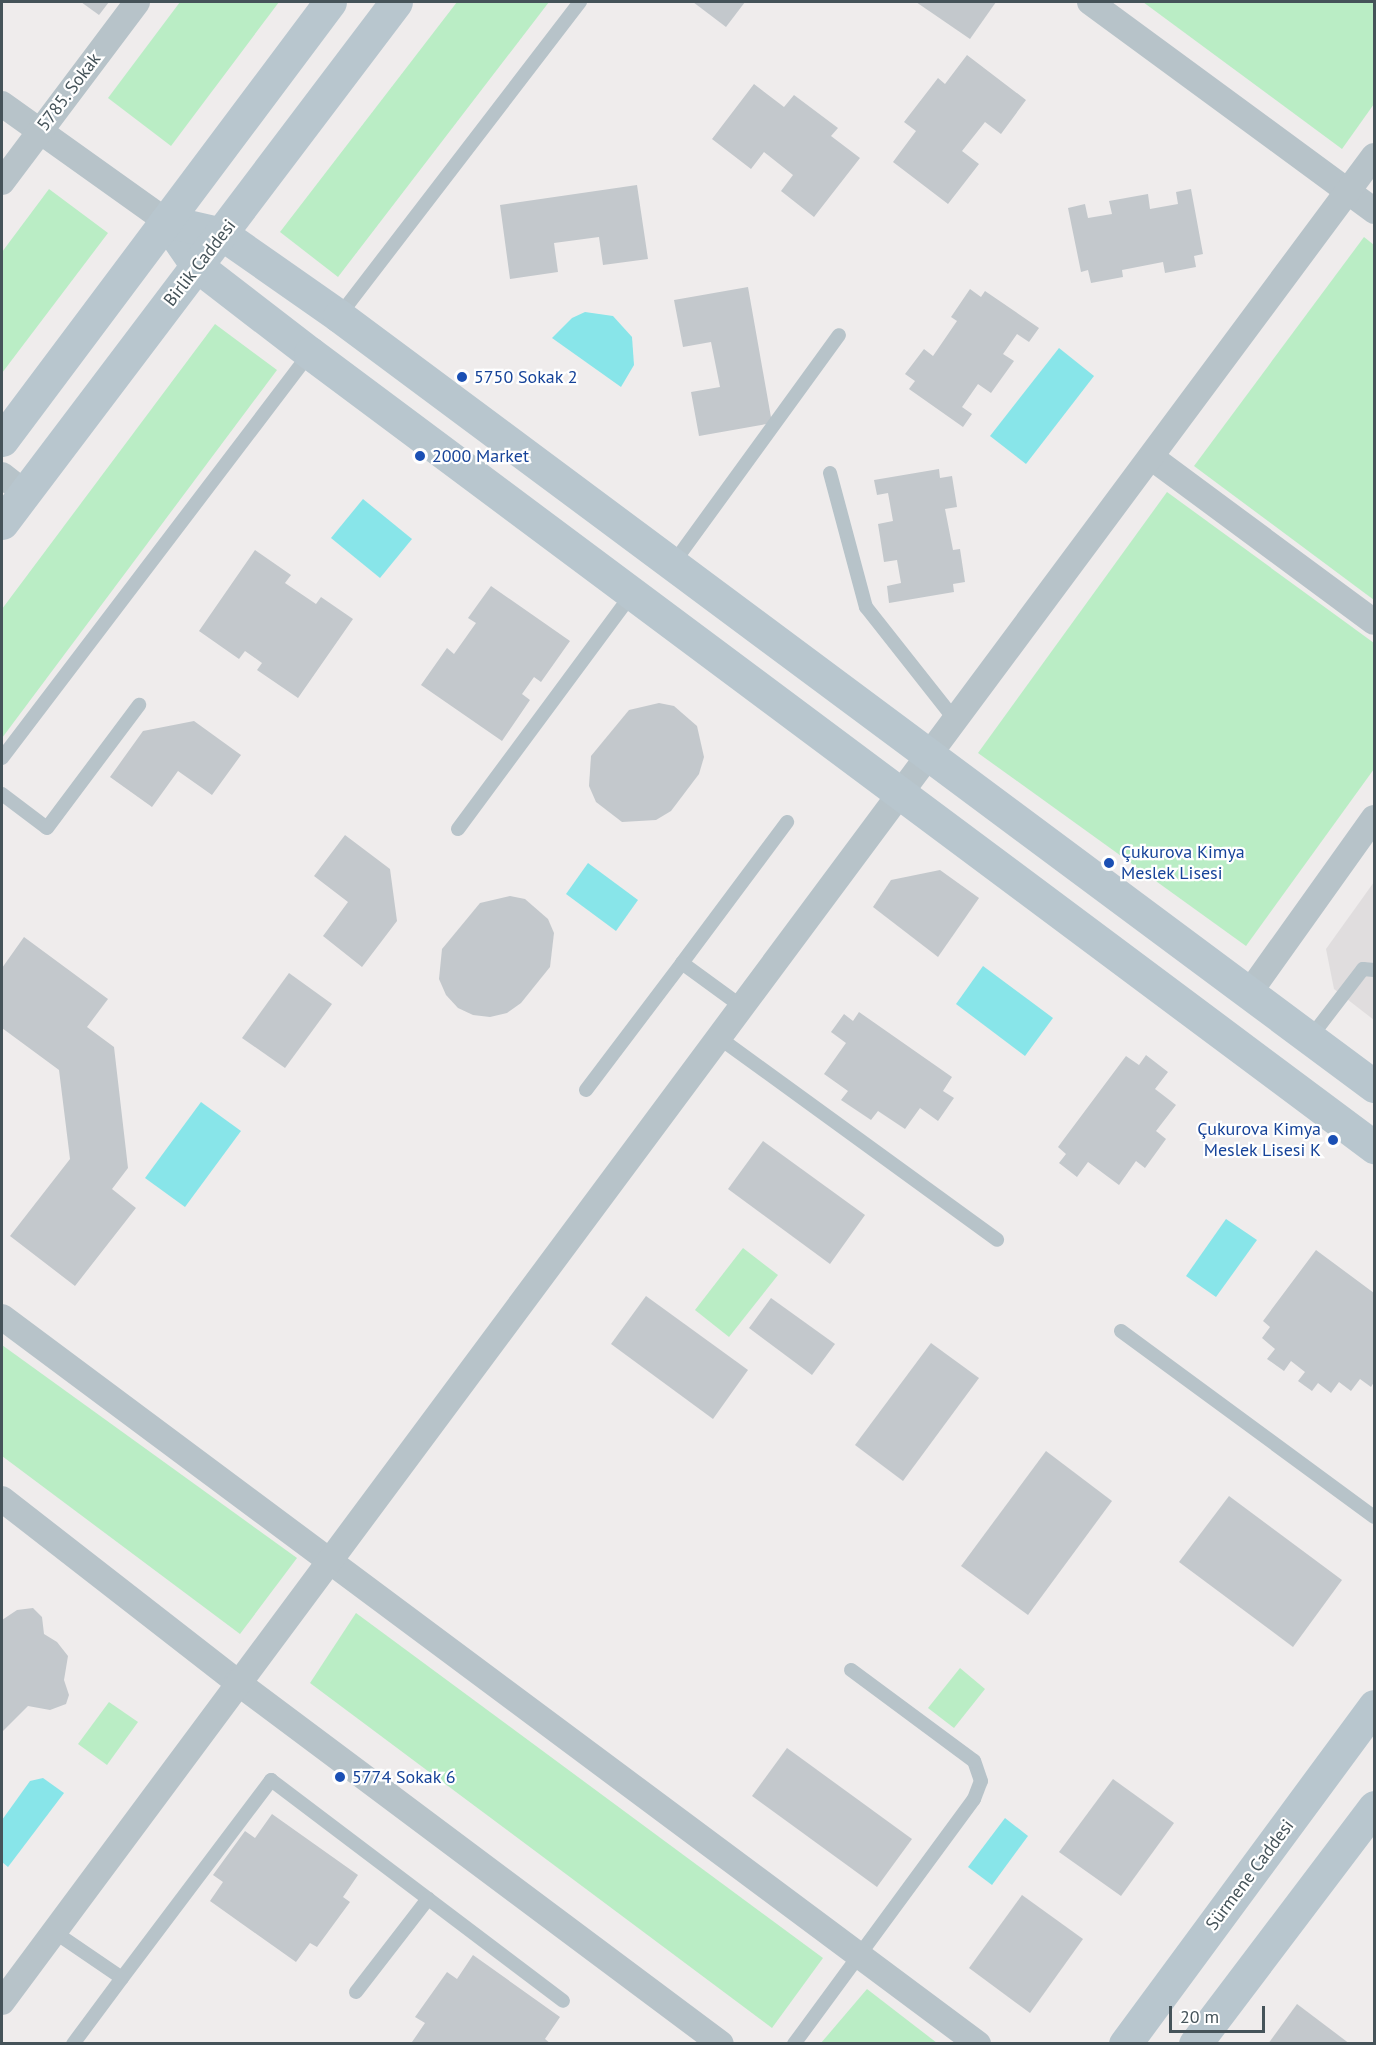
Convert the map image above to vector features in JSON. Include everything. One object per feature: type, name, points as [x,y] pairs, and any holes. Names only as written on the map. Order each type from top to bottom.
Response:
[{"type":"street","name":"5785. Sokak","points":[[2,182],[137,2]]},
{"type":"street","points":[[2,440],[330,2]]},
{"type":"street","name":"Birlik Caddesi","points":[[2,523],[13,484],[197,266],[396,2]]},
{"type":"street","points":[[1090,2],[1374,211]]},
{"type":"street","points":[[2,104],[166,221],[197,266],[310,353],[1374,1146]]},
{"type":"street","points":[[2,2002],[328,1559],[930,757],[1374,156]]},
{"type":"street","points":[[166,221],[222,234],[339,316],[1374,1086]]},
{"type":"street","points":[[1151,457],[1374,622]]},
{"type":"street","points":[[1249,993],[1374,818]]},
{"type":"street","points":[[2,1317],[978,2043]]},
{"type":"street","points":[[2,1499],[237,1682],[722,2043]]},
{"type":"street","name":"Sürmene Caddesi","points":[[1125,2043],[1374,1706]]},
{"type":"street","points":[[1195,2043],[1374,1807]]},
{"type":"lane","points":[[339,316],[580,2]]},
{"type":"lane","points":[[672,565],[838,335]]},
{"type":"lane","points":[[2,758],[310,353]]},
{"type":"lane","points":[[831,473],[866,607],[956,721]]},
{"type":"lane","points":[[458,829],[632,594]]},
{"type":"lane","points":[[2,794],[47,828],[139,705]]},
{"type":"lane","points":[[586,1090],[787,822]]},
{"type":"lane","points":[[682,963],[741,1006]]},
{"type":"lane","points":[[1310,1038],[1363,969],[1374,970]]},
{"type":"lane","points":[[718,1037],[997,1240]]},
{"type":"lane","points":[[1121,1331],[1374,1517]]},
{"type":"lane","points":[[794,2043],[974,1799],[981,1780],[974,1761],[851,1670]]},
{"type":"lane","points":[[73,2043],[271,1780],[563,2001]]},
{"type":"lane","points":[[356,1992],[428,1899]]},
{"type":"lane","points":[[53,1931],[122,1978]]},
{"type":"shaded area","points":[[1374,882],[1374,1020],[1334,989],[1326,949]]},
{"type":"green space","points":[[180,2],[279,2],[171,146],[108,98]]},
{"type":"green space","points":[[457,2],[549,2],[338,277],[280,232]]},
{"type":"green space","points":[[1143,2],[1374,2],[1374,104],[1342,149]]},
{"type":"green space","points":[[49,189],[108,233],[2,373],[2,252]]},
{"type":"green space","points":[[1364,237],[1374,245],[1374,600],[1194,466]]},
{"type":"green space","points":[[215,324],[277,370],[2,738],[2,609]]},
{"type":"green space","points":[[1167,492],[1374,643],[1374,769],[1246,946],[978,753]]},
{"type":"green space","points":[[743,1248],[778,1275],[729,1337],[695,1310]]},
{"type":"green space","points":[[2,1345],[297,1558],[240,1634],[2,1456]]},
{"type":"green space","points":[[356,1613],[823,1958],[772,2028],[310,1683]]},
{"type":"green space","points":[[960,1668],[985,1689],[954,1728],[928,1708]]},
{"type":"green space","points":[[109,1702],[138,1722],[107,1765],[78,1744]]},
{"type":"green space","points":[[867,1989],[937,2043],[821,2043]]},
{"type":"water","points":[[585,312],[613,316],[632,337],[634,365],[621,387],[552,338],[572,318]]},
{"type":"water","points":[[1059,348],[1094,376],[1026,464],[990,436]]},
{"type":"water","points":[[363,499],[412,539],[380,578],[331,538]]},
{"type":"water","points":[[588,863],[638,900],[616,931],[566,894]]},
{"type":"water","points":[[983,966],[1053,1018],[1025,1056],[956,1004]]},
{"type":"water","points":[[201,1102],[241,1131],[185,1207],[145,1178]]},
{"type":"water","points":[[1226,1219],[1257,1240],[1216,1297],[1186,1276]]},
{"type":"water","points":[[43,1778],[64,1793],[8,1867],[2,1862],[2,1820],[30,1781]]},
{"type":"water","points":[[1005,1818],[1028,1836],[992,1885],[968,1867]]},
{"type":"building","points":[[81,2],[109,2],[99,15]]},
{"type":"building","points":[[693,2],[745,2],[726,27]]},
{"type":"building","points":[[916,2],[996,2],[970,39]]},
{"type":"building","points":[[967,55],[1026,100],[1001,134],[985,122],[962,151],[979,164],[948,204],[893,162],[916,131],[904,122],[938,78],[945,84]]},
{"type":"building","points":[[754,84],[784,107],[794,95],[838,128],[831,136],[860,158],[814,217],[781,191],[793,175],[764,152],[751,169],[712,139]]},
{"type":"building","points":[[637,185],[648,259],[603,265],[599,237],[554,243],[558,272],[510,279],[500,205]]},
{"type":"building","points":[[1191,189],[1203,254],[1194,256],[1196,267],[1165,273],[1163,262],[1122,270],[1123,277],[1091,283],[1088,270],[1081,272],[1068,208],[1085,204],[1088,218],[1112,214],[1109,201],[1148,194],[1150,209],[1178,204],[1176,192]]},
{"type":"building","points":[[748,287],[772,423],[699,436],[691,392],[720,387],[711,342],[683,347],[674,300]]},
{"type":"building","points":[[970,289],[981,297],[985,291],[1039,328],[1029,342],[1017,334],[1003,354],[1014,361],[991,393],[978,384],[962,407],[972,414],[963,427],[909,389],[915,381],[905,374],[924,349],[933,356],[957,321],[951,317]]},
{"type":"building","points":[[939,469],[940,478],[952,476],[957,507],[945,509],[953,550],[960,549],[965,582],[953,584],[954,592],[889,603],[887,586],[901,583],[897,560],[884,562],[878,524],[893,521],[888,493],[877,495],[874,480]]},
{"type":"building","points":[[255,550],[291,575],[285,583],[316,604],[321,597],[353,619],[298,698],[257,670],[262,663],[245,651],[239,659],[199,631]]},
{"type":"building","points":[[491,586],[570,641],[541,682],[534,677],[522,694],[530,700],[502,741],[421,685],[447,648],[454,654],[476,623],[468,618]]},
{"type":"building","points":[[659,703],[674,706],[697,726],[704,757],[699,774],[671,811],[656,820],[622,822],[596,802],[589,786],[591,756],[629,710]]},
{"type":"building","points":[[194,721],[241,755],[212,795],[178,771],[152,807],[110,777],[143,731]]},
{"type":"building","points":[[345,835],[390,869],[397,921],[362,967],[323,936],[348,902],[314,876]]},
{"type":"building","points":[[940,870],[979,898],[938,957],[873,907],[891,880]]},
{"type":"building","points":[[510,896],[525,899],[548,919],[554,933],[550,967],[521,1003],[507,1013],[490,1017],[473,1015],[458,1008],[446,995],[439,979],[442,949],[480,903]]},
{"type":"building","points":[[24,937],[108,999],[87,1027],[114,1047],[128,1168],[112,1189],[136,1208],[75,1286],[10,1236],[70,1159],[59,1070],[2,1028],[2,968]]},
{"type":"building","points":[[289,973],[332,1004],[285,1068],[242,1038]]},
{"type":"building","points":[[859,1012],[952,1077],[943,1091],[954,1098],[938,1121],[920,1108],[905,1129],[878,1111],[871,1120],[841,1100],[848,1091],[824,1074],[846,1043],[831,1032],[844,1014],[853,1021]]},
{"type":"building","points":[[1146,1055],[1168,1072],[1155,1089],[1176,1105],[1156,1131],[1166,1139],[1145,1168],[1136,1161],[1119,1185],[1088,1162],[1077,1177],[1059,1163],[1066,1154],[1058,1147],[1126,1056],[1139,1065]]},
{"type":"building","points":[[763,1141],[865,1215],[830,1264],[728,1189]]},
{"type":"building","points":[[1316,1250],[1374,1293],[1374,1382],[1371,1387],[1360,1379],[1351,1391],[1339,1382],[1331,1393],[1318,1383],[1312,1391],[1298,1381],[1305,1372],[1291,1361],[1284,1371],[1267,1359],[1275,1349],[1262,1338],[1270,1327],[1263,1321]]},
{"type":"building","points":[[646,1296],[748,1370],[713,1419],[611,1344]]},
{"type":"building","points":[[771,1298],[835,1344],[812,1375],[749,1328]]},
{"type":"building","points":[[931,1343],[979,1378],[903,1481],[855,1445]]},
{"type":"building","points":[[1046,1451],[1112,1501],[1028,1615],[961,1566]]},
{"type":"building","points":[[1229,1496],[1342,1580],[1293,1647],[1179,1562]]},
{"type":"building","points":[[33,1608],[42,1617],[44,1634],[57,1642],[68,1656],[64,1680],[69,1695],[66,1704],[50,1710],[28,1706],[2,1732],[2,1620],[17,1610]]},
{"type":"building","points":[[787,1748],[912,1839],[877,1887],[752,1796]]},
{"type":"building","points":[[1113,1779],[1174,1823],[1121,1896],[1059,1852]]},
{"type":"building","points":[[272,1814],[358,1875],[343,1897],[350,1902],[317,1947],[310,1943],[296,1962],[210,1901],[223,1882],[213,1875],[245,1831],[255,1838]]},
{"type":"building","points":[[1022,1895],[1083,1939],[1030,2013],[969,1968]]},
{"type":"building","points":[[473,1955],[560,2017],[545,2039],[551,2044],[412,2042],[425,2023],[415,2017],[447,1972],[457,1979]]},
{"type":"building","points":[[1297,2004],[1350,2044],[1268,2044]]},
{"type":"place","name":"5750 Sokak 2","points":[[462,377]]},
{"type":"place","name":"2000 Market","points":[[420,456]]},
{"type":"place","name":"Çukurova Kimya Meslek Lisesi","points":[[1109,863]]},
{"type":"place","name":"Çukurova Kimya Meslek Lisesi K","points":[[1333,1140]]},
{"type":"place","name":"5774 Sokak 6","points":[[340,1777]]}]
